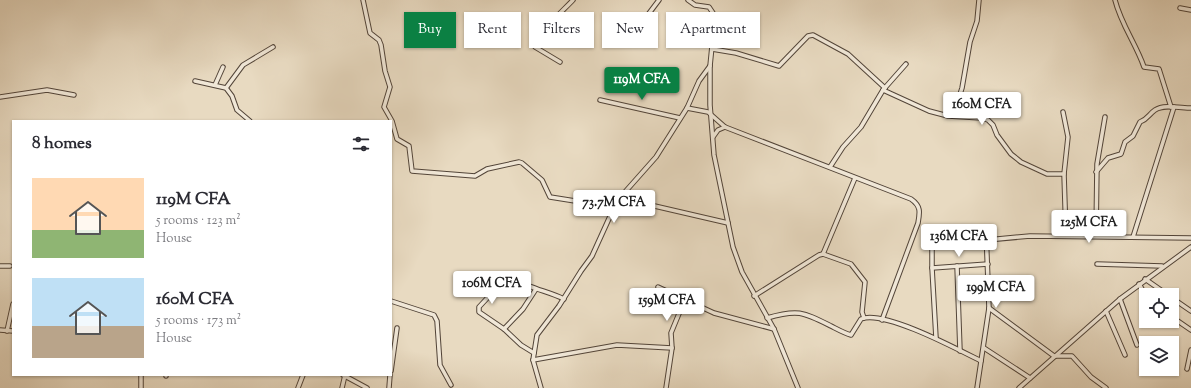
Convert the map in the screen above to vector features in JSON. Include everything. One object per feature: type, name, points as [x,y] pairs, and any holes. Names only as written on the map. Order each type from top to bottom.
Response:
[{"type":"street","points":[[363,0],[370,33],[379,40],[381,45],[385,71],[390,87],[384,107],[391,120]]},
{"type":"street","points":[[560,62],[534,44],[543,30],[573,0]]},
{"type":"street","points":[[650,12],[659,0]]},
{"type":"street","points":[[688,0],[695,5],[709,7],[714,12],[715,16],[710,66],[712,137],[722,198],[738,263],[754,296],[774,329],[798,388]]},
{"type":"street","points":[[954,116],[962,88],[970,42],[977,21],[979,0]]},
{"type":"street","points":[[1115,0],[1121,20],[1138,50],[1144,67],[1159,69],[1172,107],[1133,237]]},
{"type":"street","points":[[1180,8],[1191,10]]},
{"type":"street","points":[[712,49],[736,52],[779,66],[808,36],[813,36],[848,54],[884,89],[929,111],[988,120],[994,125],[997,135],[1011,154],[1021,162],[1047,174],[1064,174]]},
{"type":"street","points":[[226,88],[243,66],[273,47]]},
{"type":"street","points":[[830,167],[843,147],[861,127],[884,89],[906,64]]},
{"type":"street","points":[[540,388],[534,360],[538,335],[564,299],[597,248],[603,229],[613,207],[656,157],[687,108],[698,81],[710,66]]},
{"type":"street","points":[[215,85],[223,67]]},
{"type":"street","points":[[195,81],[226,88],[232,96],[237,110],[249,120]]},
{"type":"street","points":[[0,96],[42,90],[74,95]]},
{"type":"street","points":[[600,100],[680,118]]},
{"type":"street","points":[[1096,172],[1108,158],[1121,154],[1125,142],[1134,136],[1140,122],[1148,118],[1155,110],[1172,107],[1191,107]]},
{"type":"street","points":[[687,108],[711,114],[726,127],[911,199],[918,205],[920,212],[918,223],[882,320]]},
{"type":"street","points":[[1063,112],[1068,137],[1064,174],[1066,236]]},
{"type":"street","points":[[1096,236],[1096,172],[1098,151],[1105,117]]},
{"type":"street","points":[[392,121],[397,139],[409,146],[412,171],[474,176],[487,169],[519,162],[542,180],[550,197],[613,207]]},
{"type":"street","points":[[712,137],[718,130],[726,127]]},
{"type":"street","points":[[823,254],[855,178]]},
{"type":"street","points":[[620,198],[728,223]]},
{"type":"street","points":[[977,388],[989,308],[986,230]]},
{"type":"street","points":[[932,232],[932,268],[936,338]]},
{"type":"street","points":[[987,240],[1030,236],[1191,238]]},
{"type":"street","points":[[1019,388],[1120,298],[1162,266],[1191,247]]},
{"type":"street","points":[[754,296],[819,255],[823,254],[851,264],[865,282],[862,312],[864,318]]},
{"type":"street","points":[[932,268],[988,264]]},
{"type":"street","points":[[1097,264],[1162,266]]},
{"type":"street","points":[[0,266],[10,266]]},
{"type":"street","points":[[957,266],[960,350]]},
{"type":"street","points":[[534,353],[521,345],[504,328],[479,312],[479,307],[509,277],[512,276],[526,286],[564,299]]},
{"type":"street","points":[[1145,279],[1158,288]]},
{"type":"street","points":[[1138,284],[1141,288]]},
{"type":"street","points":[[658,287],[714,313],[774,329]]},
{"type":"street","points":[[504,328],[523,309],[536,289]]},
{"type":"street","points":[[1120,298],[1137,345]]},
{"type":"street","points":[[666,388],[672,348],[670,340],[672,329],[685,299]]},
{"type":"street","points":[[392,301],[434,316],[437,320],[439,361],[451,385]]},
{"type":"street","points":[[1179,303],[1191,311]]},
{"type":"street","points":[[7,331],[12,308]]},
{"type":"street","points":[[989,308],[1054,356],[1072,356],[1091,377],[1106,388]]},
{"type":"street","points":[[1106,311],[1125,355]]},
{"type":"street","points":[[767,318],[787,312],[807,314],[851,335],[860,319],[882,320],[906,326],[936,338],[982,361]]},
{"type":"street","points":[[1179,322],[1191,330]]},
{"type":"street","points":[[392,364],[397,328]]},
{"type":"street","points":[[0,330],[12,331]]},
{"type":"street","points":[[534,360],[617,345],[672,348]]},
{"type":"street","points":[[984,348],[1030,378]]},
{"type":"street","points":[[1187,369],[1191,350]]},
{"type":"street","points":[[141,376],[141,388]]},
{"type":"street","points":[[298,388],[303,376]]},
{"type":"street","points":[[342,388],[344,376]]},
{"type":"street","points":[[346,376],[367,388]]},
{"type":"street","points":[[389,388],[390,376]]}]
